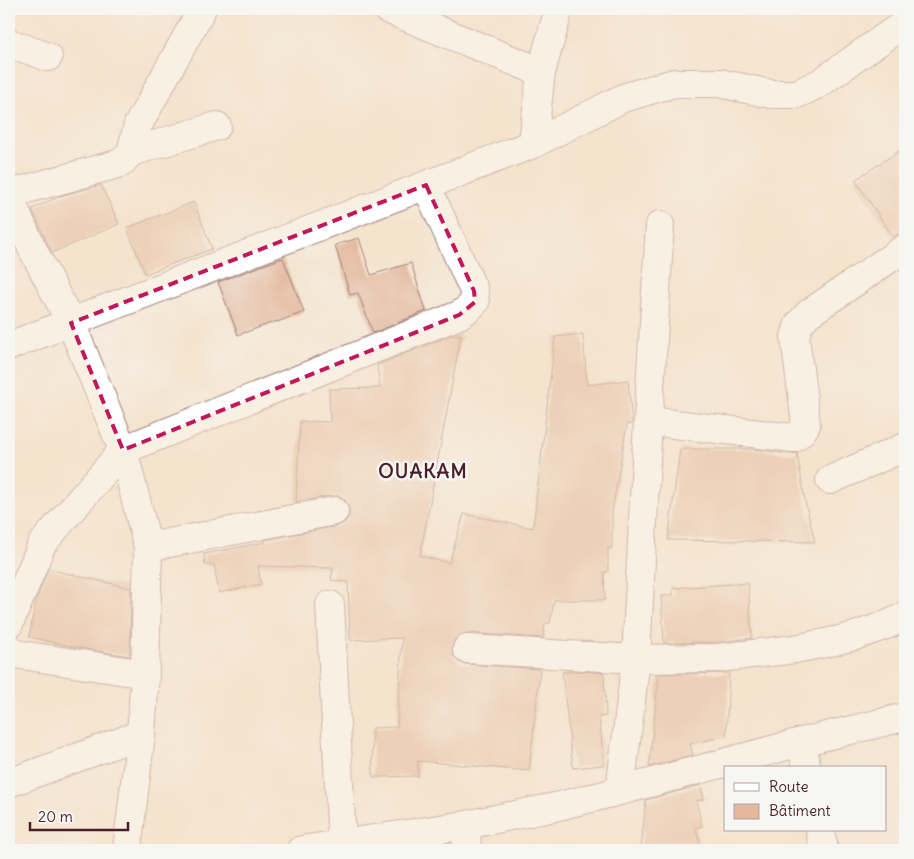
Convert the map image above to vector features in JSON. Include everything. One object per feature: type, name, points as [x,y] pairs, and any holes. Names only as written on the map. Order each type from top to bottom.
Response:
[{"type":"street","points":[[127,850],[141,734],[145,674],[148,547],[123,450],[71,323],[32,248],[9,195],[121,164],[131,152],[138,125],[202,9]]},
{"type":"street","points":[[387,9],[542,72]]},
{"type":"street","points":[[533,144],[542,72],[559,9]]},
{"type":"street","points":[[9,346],[533,144],[623,98],[674,83],[718,83],[771,94],[798,94],[820,83],[905,24]]},
{"type":"street","points":[[9,43],[48,57]]},
{"type":"street","points":[[131,152],[217,126]]},
{"type":"street","points":[[9,624],[42,544],[123,450],[459,315],[475,302],[474,291],[426,185]]},
{"type":"street","points":[[620,791],[636,659],[660,225]]},
{"type":"street","points":[[648,421],[794,438],[806,425],[794,337],[798,324],[808,314],[905,248]]},
{"type":"street","points":[[830,480],[905,447]]},
{"type":"street","points":[[148,547],[334,511]]},
{"type":"street","points":[[330,605],[342,844]]},
{"type":"street","points":[[466,649],[636,659],[719,658],[795,649],[855,636],[905,616]]},
{"type":"street","points":[[9,648],[15,654],[145,674]]},
{"type":"street","points":[[748,766],[804,755],[905,717]]},
{"type":"street","points":[[9,783],[141,734]]},
{"type":"street","points":[[300,850],[342,844],[466,838],[555,807],[620,791],[724,771]]},
{"type":"street","points":[[820,832],[824,850]]},
{"type":"highlighted area","points":[[426,185],[474,291],[475,302],[459,315],[123,450],[71,323]]},
{"type":"building","points":[[905,147],[905,233],[893,237],[855,180]]},
{"type":"building","points":[[101,185],[119,224],[52,253],[32,209],[60,196]]},
{"type":"building","points":[[194,202],[212,249],[145,274],[127,228]]},
{"type":"building","points":[[359,238],[371,275],[411,263],[426,311],[373,333],[358,293],[350,295],[335,245]]},
{"type":"building","points":[[283,258],[304,312],[238,335],[218,282]]},
{"type":"building","points":[[583,334],[587,385],[628,380],[632,423],[627,424],[612,513],[612,548],[608,548],[608,572],[604,572],[605,600],[554,600],[550,623],[545,623],[543,638],[467,633],[460,635],[454,641],[452,648],[453,656],[459,662],[466,664],[540,669],[529,771],[418,761],[418,776],[373,777],[372,728],[397,727],[402,638],[350,640],[348,582],[331,580],[333,568],[258,566],[261,584],[219,593],[214,565],[205,565],[204,554],[337,526],[345,522],[349,517],[349,509],[346,501],[340,496],[296,502],[300,421],[330,422],[329,389],[380,388],[377,365],[451,335],[461,335],[420,556],[449,563],[464,514],[533,528],[555,337]]},
{"type":"building","points":[[680,449],[752,449],[797,453],[805,501],[815,542],[668,540]]},
{"type":"building","points":[[48,569],[131,588],[130,656],[74,647],[29,637],[36,601]]},
{"type":"building","points":[[748,583],[752,638],[718,642],[664,643],[661,596],[673,595],[673,588]]},
{"type":"building","points":[[562,672],[604,673],[606,716],[599,717],[604,765],[573,768]]},
{"type":"building","points":[[729,673],[726,736],[690,744],[693,755],[649,767],[659,674]]},
{"type":"building","points":[[701,785],[704,799],[696,801],[702,826],[696,828],[701,850],[641,850],[646,800]]},
{"type":"district","name":"OUAKAM","points":[[423,470]]}]
